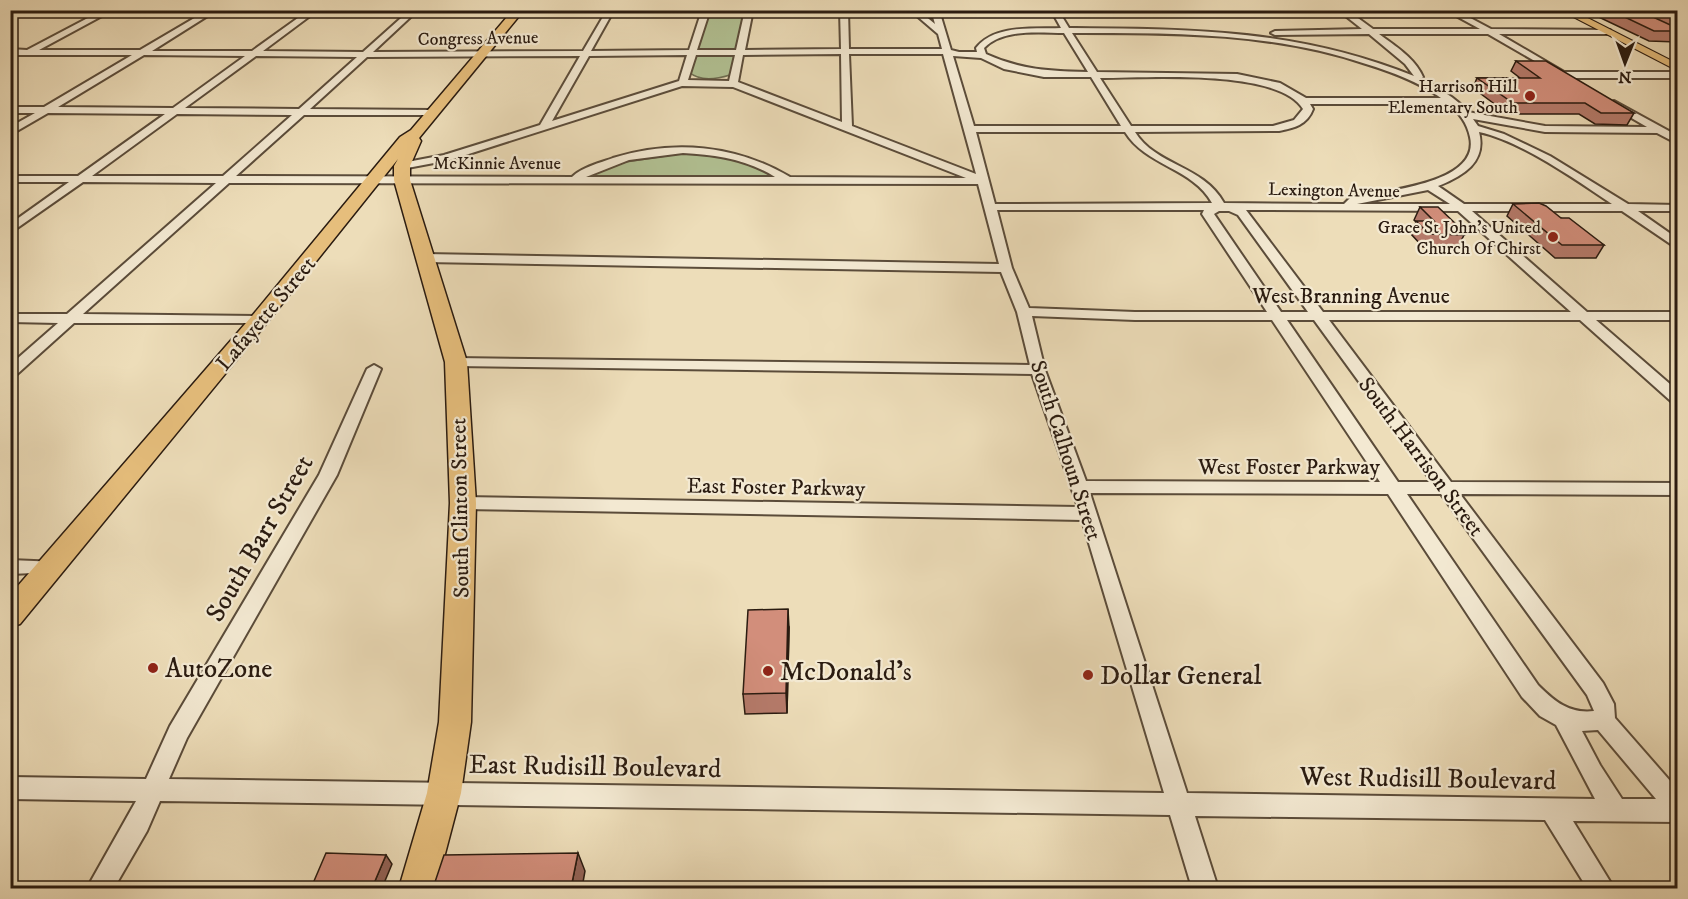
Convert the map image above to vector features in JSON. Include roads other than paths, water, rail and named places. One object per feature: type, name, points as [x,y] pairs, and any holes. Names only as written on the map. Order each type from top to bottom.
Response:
[{"type":"highway","name":"Lafayette Street","points":[[10,616],[259,320],[405,140],[416,133],[519,10]]},
{"type":"highway","points":[[410,173],[416,133]]},
{"type":"highway","name":"South Clinton Street","points":[[410,173],[424,258],[456,362],[464,503],[454,722],[444,793],[417,888]]},
{"type":"main road","points":[[1564,10],[1677,68]]},
{"type":"street","points":[[10,61],[110,10]]},
{"type":"street","points":[[10,132],[213,10]]},
{"type":"street","points":[[10,230],[315,10]]},
{"type":"street","points":[[10,374],[416,10]]},
{"type":"street","points":[[544,126],[611,10]]},
{"type":"street","points":[[683,83],[706,10]]},
{"type":"street","points":[[733,84],[749,10]]},
{"type":"street","points":[[844,10],[847,127]]},
{"type":"street","points":[[913,10],[934,20]]},
{"type":"street","name":"South Harrison Street","points":[[1054,10],[1126,129],[1144,149],[1201,182],[1217,199],[1220,207]]},
{"type":"street","points":[[1341,10],[1371,31],[1417,71],[1419,77],[1414,78]]},
{"type":"street","points":[[1461,15],[1583,86]]},
{"type":"street","name":"South Calhoun Street","points":[[934,20],[970,129],[1006,268],[1024,312],[1038,370],[1089,514],[1204,888]]},
{"type":"street","points":[[1348,206],[1354,200],[1429,186],[1458,171],[1474,156],[1477,142],[1474,128],[1466,114],[1450,101],[1414,78],[1347,55],[1266,38],[1199,32],[1066,31],[1006,34],[990,39],[981,51],[1000,65],[1019,71],[1052,75],[1237,76],[1276,86],[1303,100],[1450,101]]},
{"type":"street","points":[[1266,38],[1273,34],[1286,32],[1607,32]]},
{"type":"street","name":"Congress Avenue","points":[[10,52],[483,54],[946,51],[958,55],[981,51]]},
{"type":"street","points":[[1564,75],[1677,75]]},
{"type":"street","points":[[410,173],[446,158],[683,83],[708,82],[733,84],[983,181]]},
{"type":"street","points":[[1602,97],[1677,141]]},
{"type":"street","points":[[970,129],[1275,128],[1292,124],[1305,117],[1308,109],[1303,100]]},
{"type":"street","points":[[10,110],[433,113]]},
{"type":"street","points":[[1466,114],[1545,129],[1677,130]]},
{"type":"street","points":[[1474,128],[1496,134],[1549,160],[1626,208],[1677,245]]},
{"type":"street","points":[[572,180],[604,165],[632,158],[665,153],[698,152],[730,155],[753,161],[787,180]]},
{"type":"street","points":[[410,173],[446,158]]},
{"type":"street","name":"McKinnie Avenue","points":[[10,179],[374,180],[410,173],[572,180],[983,181]]},
{"type":"street","points":[[1429,186],[1445,194],[1463,209],[1677,400]]},
{"type":"street","name":"Lexington Avenue","points":[[990,207],[1677,208]]},
{"type":"street","name":"South Harrison Street","points":[[1220,207],[1242,213],[1595,689],[1605,706],[1606,714],[1603,720],[1586,722],[1564,718],[1548,709],[1530,691],[1208,214],[1211,209],[1220,207]]},
{"type":"street","points":[[424,258],[1006,268]]},
{"type":"street","name":"West Branning Avenue","points":[[1024,312],[1135,316],[1677,316]]},
{"type":"street","points":[[10,318],[259,320]]},
{"type":"street","points":[[456,362],[1038,370]]},
{"type":"street","name":"South Barr Street","points":[[100,888],[138,823],[178,733],[328,476],[374,369]]},
{"type":"street","name":"West Foster Parkway","points":[[1080,487],[1677,489]]},
{"type":"street","name":"East Foster Parkway","points":[[464,503],[1089,514]]},
{"type":"street","points":[[10,567],[51,567]]},
{"type":"street","name":"South Harrison Street","points":[[1564,718],[1592,773],[1616,810]]},
{"type":"street","name":"South Harrison Street","points":[[1603,720],[1651,774],[1677,810]]},
{"type":"street","name":"East Rudisill Boulevard","points":[[10,788],[1179,805]]},
{"type":"street","name":"West Rudisill Boulevard","points":[[1179,805],[1677,810]]},
{"type":"street","points":[[1552,810],[1601,888]]},
{"type":"place","name":"Harrison Hill Elementary South","points":[[1530,96]]},
{"type":"place","name":"Grace St John's United Church Of Chirst","points":[[1553,237]]},
{"type":"place","name":"AutoZone","points":[[153,668]]},
{"type":"place","name":"McDonald's","points":[[768,671]]},
{"type":"place","name":"Dollar General","points":[[1088,675]]}]
